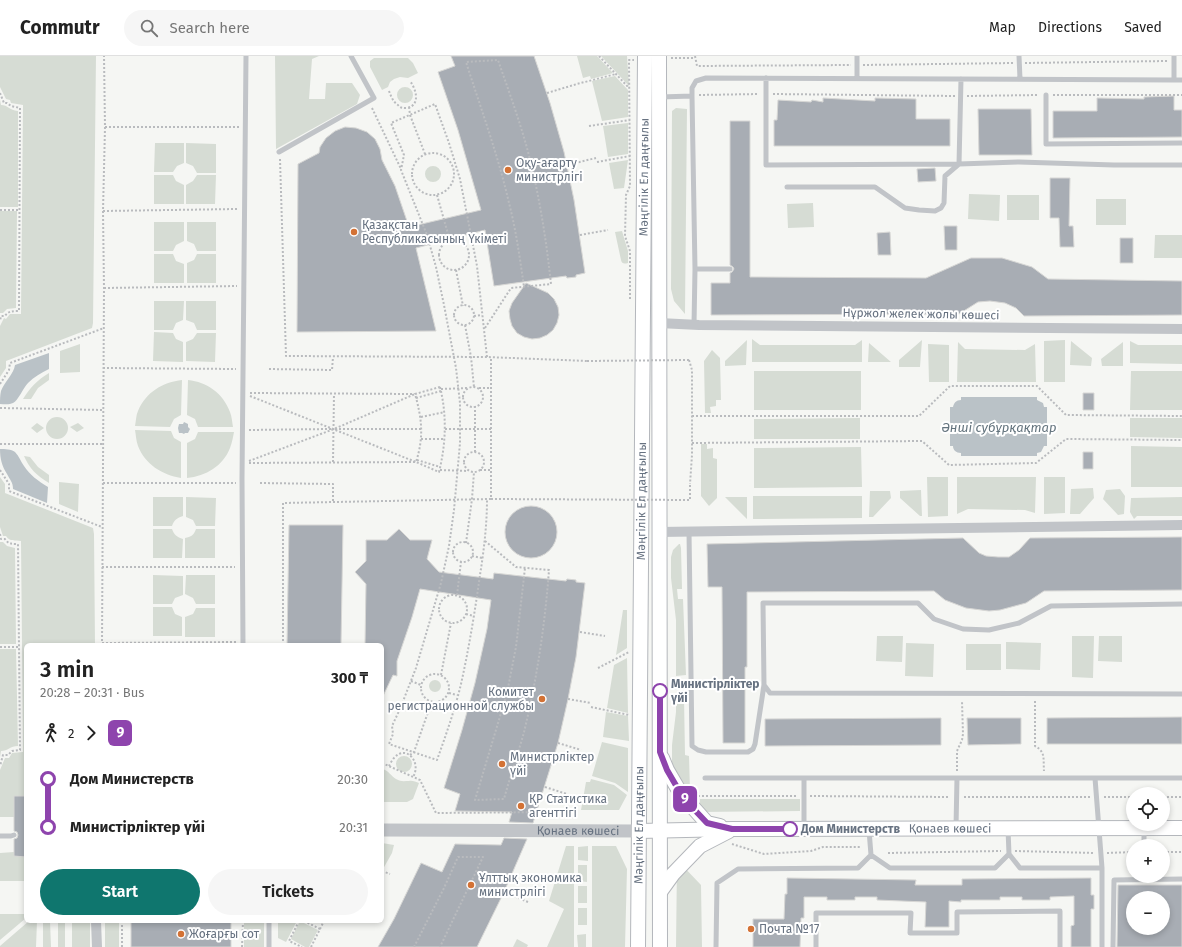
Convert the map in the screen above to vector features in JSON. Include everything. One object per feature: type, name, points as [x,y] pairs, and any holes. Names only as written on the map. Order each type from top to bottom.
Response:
[{"type":"main road","name":"Мәңгілік Ел даңғылы","points":[[638,947],[645,56]]},
{"type":"main road","name":"Мәңгілік Ел даңғылы","points":[[660,947],[659,97],[665,57]]},
{"type":"main road","points":[[660,752],[667,770],[681,794],[707,823],[732,829]]},
{"type":"main road","name":"Қонаев көшесі","points":[[639,831],[868,828],[1126,828]]},
{"type":"main road","name":"Қонаев көшесі","points":[[1170,828],[1182,828]]},
{"type":"main road","points":[[660,892],[673,874],[700,846],[732,829]]},
{"type":"street","name":"Нұржол желек жолы көшесі","points":[[659,323],[694,325],[1182,329]]},
{"type":"street","points":[[659,532],[1182,525]]},
{"type":"street","name":"Қонаев көшесі","points":[[384,830],[639,831]]},
{"type":"street","points":[[96,923],[97,947]]},
{"type":"lane","points":[[243,643],[242,463],[246,56]]},
{"type":"lane","points":[[280,152],[374,98],[351,56]]},
{"type":"lane","points":[[857,56],[857,78]]},
{"type":"lane","points":[[1019,56],[1020,79]]},
{"type":"lane","points":[[1174,59],[1174,80]]},
{"type":"lane","points":[[694,325],[695,269],[692,88],[696,81],[706,78],[1182,80]]},
{"type":"lane","points":[[766,78],[766,165],[959,164],[1019,162],[1114,165],[1182,165]]},
{"type":"lane","points":[[787,187],[875,187],[905,208],[935,211],[940,208],[944,203],[945,197],[945,176],[959,164],[960,79]]},
{"type":"lane","points":[[1046,95],[1046,144],[1182,143]]},
{"type":"lane","points":[[659,97],[692,96]]},
{"type":"lane","points":[[695,269],[730,269]]},
{"type":"lane","points":[[689,532],[692,746],[698,750],[706,752],[748,752],[755,744],[764,685],[763,603],[918,603],[934,619],[963,629],[989,630],[1019,623],[1051,606],[1182,604]]},
{"type":"lane","points":[[764,685],[770,693],[1182,694]]},
{"type":"lane","points":[[705,778],[1182,778]]},
{"type":"lane","points":[[804,778],[804,829]]},
{"type":"lane","points":[[956,828],[957,778]]},
{"type":"lane","points":[[1094,778],[1102,868],[1102,947]]},
{"type":"lane","points":[[868,828],[871,856]]},
{"type":"lane","points":[[1008,828],[1009,854],[1020,868],[1102,868]]},
{"type":"lane","points":[[0,832],[12,835],[0,836]]},
{"type":"lane","points":[[871,856],[890,868],[995,868],[1009,854]]},
{"type":"lane","points":[[716,947],[717,884],[738,869],[858,868],[871,856]]},
{"type":"lane","points":[[1170,878],[1182,878]]},
{"type":"lane","points":[[1113,947],[1114,880],[1126,879]]},
{"type":"lane","points":[[816,947],[816,913],[911,913],[910,933],[957,933],[957,912],[1060,911],[1060,947]]},
{"type":"lane","points":[[269,923],[269,947]]},
{"type":"path","points":[[102,643],[104,56]]},
{"type":"path","points":[[599,56],[630,89]]},
{"type":"path","points":[[665,57],[695,57],[697,66],[1020,63],[1174,59]]},
{"type":"path","points":[[484,329],[512,288],[524,287],[551,284],[547,246],[526,148],[498,60],[466,62],[509,203],[524,287]]},
{"type":"path","points":[[547,94],[577,84],[616,74]]},
{"type":"path","points":[[389,91],[394,102],[398,106],[403,108],[409,107],[413,105],[416,100],[413,85],[410,81]]},
{"type":"path","points":[[0,93],[4,102],[11,106],[20,108],[19,311],[12,311],[5,316],[1,316],[0,321]]},
{"type":"path","points":[[692,96],[766,94],[961,96],[1182,95]]},
{"type":"path","points":[[369,102],[401,170],[427,236],[434,260],[450,335],[460,403],[459,467],[449,549],[411,681],[392,726],[393,734],[389,744],[437,760],[461,684],[474,616],[485,541],[487,499]]},
{"type":"path","points":[[401,170],[404,155],[391,122],[436,104],[460,179],[477,266],[487,358]]},
{"type":"path","points":[[409,107],[410,114],[425,154]]},
{"type":"path","points":[[589,126],[630,120]]},
{"type":"path","points":[[104,127],[245,127]]},
{"type":"path","points":[[280,152],[286,356],[471,357],[587,361],[689,360],[692,370],[690,500],[472,499],[283,503],[283,643]]},
{"type":"path","points":[[431,153],[444,156],[453,167],[453,181],[445,192],[437,195],[424,194],[414,185],[412,171],[414,164],[425,154],[431,153]]},
{"type":"path","points":[[597,162],[630,156]]},
{"type":"path","points":[[567,165],[596,158]]},
{"type":"path","points":[[437,195],[450,241]]},
{"type":"path","points":[[103,211],[244,209]]},
{"type":"path","points":[[0,210],[19,210]]},
{"type":"path","points":[[580,235],[608,230]]},
{"type":"path","points":[[450,241],[462,242],[466,245],[469,253],[467,264],[456,270],[449,270],[441,264],[439,259],[440,249],[443,245],[450,241]]},
{"type":"path","points":[[469,253],[474,251]]},
{"type":"path","points":[[434,260],[439,259]]},
{"type":"path","points":[[456,270],[463,306]]},
{"type":"path","points":[[104,288],[244,286]]},
{"type":"path","points":[[460,306],[463,306],[469,307],[474,316],[471,322],[465,325],[459,324],[455,320],[454,316],[455,311],[460,306]]},
{"type":"path","points":[[474,316],[483,315]]},
{"type":"path","points":[[465,325],[471,357],[474,387]]},
{"type":"path","points":[[0,384],[9,370],[10,363],[104,328]]},
{"type":"path","points":[[269,369],[332,370],[333,356]]},
{"type":"path","points":[[491,499],[492,358]]},
{"type":"path","points":[[103,368],[243,369]]},
{"type":"path","points":[[692,416],[919,416],[950,386],[1036,386],[1066,416],[1182,416]]},
{"type":"path","points":[[242,463],[334,429],[415,394],[440,387],[444,404],[445,439],[439,472],[416,461],[334,429],[243,393]]},
{"type":"path","points":[[416,398],[441,390],[474,387],[491,388]]},
{"type":"path","points":[[469,388],[464,395],[464,401],[469,405],[474,406],[480,403],[483,397],[478,388]]},
{"type":"path","points":[[243,393],[415,394]]},
{"type":"path","points":[[333,462],[334,394]]},
{"type":"path","points":[[415,394],[421,417],[422,429],[416,461]]},
{"type":"path","points":[[474,406],[475,452]]},
{"type":"path","points":[[0,408],[103,410]]},
{"type":"path","points":[[421,417],[444,412]]},
{"type":"path","points":[[243,430],[422,429]]},
{"type":"path","points":[[445,429],[491,430]]},
{"type":"path","points":[[421,439],[445,439]]},
{"type":"path","points":[[692,443],[922,441],[949,464],[1036,463],[1066,440],[1182,440]]},
{"type":"path","points":[[0,444],[103,444]]},
{"type":"path","points":[[470,471],[465,466],[465,460],[468,455],[475,452],[480,454],[484,459],[483,466],[480,470]]},
{"type":"path","points":[[242,463],[416,461],[440,468],[474,472],[480,470],[491,470]]},
{"type":"path","points":[[0,470],[9,484],[9,491],[102,528]]},
{"type":"path","points":[[466,543],[474,472]]},
{"type":"path","points":[[103,483],[242,483]]},
{"type":"path","points":[[260,483],[333,484],[332,502]]},
{"type":"path","points":[[0,534],[1,539],[4,539],[6,542],[10,544],[18,544],[20,750],[12,751],[8,755],[4,755],[0,766]]},
{"type":"path","points":[[485,541],[516,567],[549,570],[536,678],[524,732],[504,799],[475,800],[507,693],[516,647],[525,568]]},
{"type":"path","points":[[462,542],[466,543],[471,546],[473,550],[472,556],[468,561],[461,562],[456,559],[454,550],[457,545],[462,542]]},
{"type":"path","points":[[449,549],[454,550]]},
{"type":"path","points":[[472,556],[482,558]]},
{"type":"path","points":[[456,595],[461,562]]},
{"type":"path","points":[[102,568],[243,567]]},
{"type":"path","points":[[456,595],[464,600],[467,610],[466,614],[460,621],[451,624],[443,620],[440,616],[439,607],[440,602],[447,596],[456,595]]},
{"type":"path","points":[[434,605],[439,607]]},
{"type":"path","points":[[466,614],[474,616]]},
{"type":"path","points":[[441,675],[451,624]]},
{"type":"path","points":[[580,632],[605,636]]},
{"type":"path","points":[[0,647],[19,647]]},
{"type":"path","points":[[598,668],[632,650]]},
{"type":"path","points":[[434,673],[441,675],[447,679],[449,683],[449,693],[439,702],[432,701],[426,698],[423,694],[421,685],[430,674],[434,673]]},
{"type":"path","points":[[411,681],[421,685]]},
{"type":"path","points":[[449,693],[458,695]]},
{"type":"path","points":[[568,699],[591,703]]},
{"type":"path","points":[[410,755],[414,752],[432,701]]},
{"type":"path","points":[[957,778],[957,751],[963,734],[962,703]]},
{"type":"path","points":[[1035,703],[1035,746],[1043,753],[1044,778]]},
{"type":"path","points":[[591,707],[632,716]]},
{"type":"path","points":[[558,743],[582,750]]},
{"type":"path","points":[[389,766],[398,754],[404,753],[410,755],[415,762],[416,772],[413,777]]},
{"type":"path","points":[[384,764],[420,780],[436,813],[561,812]]},
{"type":"path","points":[[544,787],[567,794]]},
{"type":"path","points":[[694,796],[1126,797]]},
{"type":"path","points":[[1170,797],[1182,797]]},
{"type":"path","points":[[732,844],[764,854],[811,851],[823,847],[861,847]]},
{"type":"path","points":[[1170,852],[1182,852]]},
{"type":"path","points":[[414,947],[458,857],[483,857],[440,947]]},
{"type":"path","points":[[384,872],[390,874]]},
{"type":"path","points":[[504,892],[528,902]]},
{"type":"path","points":[[122,923],[122,947]]},
{"type":"path","points":[[242,947],[243,923]]},
{"type":"path","points":[[298,923],[288,940],[302,947]]},
{"type":"path","points":[[308,923],[320,929]]},
{"type":"path","points":[[311,947],[323,923]]},
{"type":"shaded area","points":[[0,56],[96,56],[92,328],[6,361],[6,368],[0,377],[0,326],[4,318],[6,319],[10,314],[21,314],[23,105],[11,103],[10,100],[6,99],[0,87]]},
{"type":"shaded area","points":[[275,56],[319,56],[312,59],[309,99],[325,99],[326,83],[352,83],[360,95],[357,104],[276,149]]},
{"type":"shaded area","points":[[577,56],[597,56],[613,73],[591,79],[590,76],[583,78]]},
{"type":"shaded area","points":[[601,56],[627,56],[629,86]]},
{"type":"shaded area","points":[[374,58],[408,58],[413,63],[418,73],[408,78],[400,77],[394,79],[390,82],[388,87],[382,90],[370,67],[370,61]]},
{"type":"shaded area","points":[[615,76],[628,90],[628,117],[602,121],[592,81]]},
{"type":"shaded area","points":[[405,87],[412,92],[413,95],[408,102],[405,103],[398,98],[397,95],[402,88]]},
{"type":"shaded area","points":[[0,100],[1,105],[18,111],[18,207],[0,207]]},
{"type":"shaded area","points":[[676,108],[687,109],[685,314],[674,301],[671,289],[672,111]]},
{"type":"shaded area","points":[[628,123],[628,154],[608,157],[603,126]]},
{"type":"shaded area","points":[[155,143],[184,143],[184,163],[177,166],[173,172],[154,172]]},
{"type":"shaded area","points":[[186,143],[216,144],[216,173],[197,173],[193,166],[186,163]]},
{"type":"shaded area","points":[[628,160],[624,188],[614,189],[609,163]]},
{"type":"shaded area","points":[[433,166],[440,171],[441,174],[436,181],[433,182],[426,177],[425,174],[430,167]]},
{"type":"shaded area","points":[[154,175],[173,175],[176,181],[184,185],[184,204],[154,204]]},
{"type":"shaded area","points":[[197,175],[216,175],[215,204],[186,204],[186,185],[193,181]]},
{"type":"shaded area","points":[[969,194],[1000,195],[999,221],[968,219]]},
{"type":"shaded area","points":[[1007,195],[1039,195],[1039,220],[1007,220]]},
{"type":"shaded area","points":[[1096,199],[1126,199],[1126,225],[1096,225]]},
{"type":"shaded area","points":[[813,203],[814,227],[788,228],[787,204]]},
{"type":"shaded area","points":[[0,211],[17,211],[16,308],[7,309],[3,313],[0,313]]},
{"type":"shaded area","points":[[154,222],[184,222],[184,241],[176,245],[173,251],[154,251]]},
{"type":"shaded area","points":[[187,222],[216,222],[216,251],[197,251],[194,244],[187,241]]},
{"type":"shaded area","points":[[622,231],[628,251],[628,263],[625,264],[621,261],[615,232]]},
{"type":"shaded area","points":[[1155,235],[1182,235],[1182,258],[1154,258]]},
{"type":"shaded area","points":[[154,254],[173,254],[176,261],[184,264],[184,283],[154,283]]},
{"type":"shaded area","points":[[197,254],[216,254],[216,283],[187,283],[187,263],[194,260]]},
{"type":"shaded area","points":[[154,301],[184,301],[183,320],[176,323],[173,330],[154,330]]},
{"type":"shaded area","points":[[186,301],[216,301],[216,330],[197,330],[194,323],[186,320]]},
{"type":"shaded area","points":[[154,332],[173,333],[176,339],[183,342],[183,362],[153,361]]},
{"type":"shaded area","points":[[197,333],[216,333],[215,362],[186,361],[186,342],[193,339]]},
{"type":"shaded area","points":[[752,339],[760,345],[855,345],[862,340],[862,362],[752,362]]},
{"type":"shaded area","points":[[747,340],[746,365],[725,366],[725,361]]},
{"type":"shaded area","points":[[922,340],[920,367],[899,367],[899,360]]},
{"type":"shaded area","points":[[1065,340],[1065,382],[1044,382],[1044,341]]},
{"type":"shaded area","points":[[1071,341],[1092,358],[1091,366],[1070,365]]},
{"type":"shaded area","points":[[1130,341],[1138,345],[1182,345],[1182,364],[1130,363]]},
{"type":"shaded area","points":[[958,342],[965,349],[1025,350],[1035,344],[1036,382],[957,382]]},
{"type":"shaded area","points":[[1123,342],[1123,366],[1102,366],[1101,359]]},
{"type":"shaded area","points":[[869,343],[891,362],[868,362]]},
{"type":"shaded area","points":[[80,344],[80,372],[60,373],[60,351]]},
{"type":"shaded area","points":[[928,344],[949,345],[949,382],[929,382]]},
{"type":"shaded area","points":[[712,350],[720,358],[721,400],[716,400],[716,406],[710,407],[711,413],[705,413],[704,361]]},
{"type":"shaded area","points":[[754,371],[861,371],[861,410],[754,410]]},
{"type":"shaded area","points":[[1131,371],[1182,371],[1182,410],[1130,410]]},
{"type":"shaded area","points":[[49,373],[49,380],[38,388],[31,399],[23,399],[34,384]]},
{"type":"shaded area","points":[[182,380],[181,415],[174,419],[170,427],[135,426],[136,416],[141,404],[150,393],[168,383]]},
{"type":"shaded area","points":[[188,380],[202,383],[219,394],[230,412],[233,427],[198,427],[195,419],[187,415]]},
{"type":"shaded area","points":[[57,417],[65,420],[68,428],[65,436],[57,439],[49,436],[46,428],[49,420]]},
{"type":"shaded area","points":[[860,418],[860,439],[754,439],[754,419]]},
{"type":"shaded area","points":[[1130,418],[1182,418],[1182,438],[1130,437]]},
{"type":"shaded area","points":[[37,423],[44,428],[37,433],[31,428]]},
{"type":"shaded area","points":[[78,423],[84,428],[77,432],[70,427]]},
{"type":"shaded area","points":[[135,430],[171,431],[174,438],[181,442],[181,478],[174,477],[155,468],[145,458],[138,446]]},
{"type":"shaded area","points":[[198,432],[234,432],[230,448],[223,460],[218,465],[201,475],[187,478],[187,443],[195,439]]},
{"type":"shaded area","points":[[701,444],[707,444],[707,449],[713,448],[713,458],[717,459],[717,498],[709,506],[701,496]]},
{"type":"shaded area","points":[[1131,446],[1182,447],[1182,487],[1131,487]]},
{"type":"shaded area","points":[[861,447],[862,487],[754,488],[754,448]]},
{"type":"shaded area","points":[[24,456],[30,457],[38,467],[49,475],[49,483],[34,471]]},
{"type":"shaded area","points":[[0,477],[5,484],[5,493],[93,528],[94,534],[95,643],[24,643],[24,796],[14,796],[14,817],[0,817],[0,770],[5,758],[9,758],[12,753],[23,752],[21,541],[11,540],[6,536],[3,536],[0,527]]},
{"type":"shaded area","points":[[927,477],[948,477],[948,516],[928,517]]},
{"type":"shaded area","points":[[957,477],[1036,477],[1035,513],[1025,510],[968,509],[957,514]]},
{"type":"shaded area","points":[[1044,477],[1065,477],[1065,513],[1044,514]]},
{"type":"shaded area","points":[[59,482],[79,484],[78,512],[59,504]]},
{"type":"shaded area","points":[[1093,488],[1094,498],[1080,514],[1070,514],[1071,489]]},
{"type":"shaded area","points":[[1120,489],[1125,496],[1124,514],[1118,515],[1103,499],[1106,490]]},
{"type":"shaded area","points":[[921,490],[922,516],[920,516],[900,498],[900,491]]},
{"type":"shaded area","points":[[870,491],[890,491],[891,498],[873,517],[869,517]]},
{"type":"shaded area","points":[[753,496],[862,496],[862,518],[753,519]]},
{"type":"shaded area","points":[[153,497],[183,497],[183,516],[176,520],[172,526],[153,526]]},
{"type":"shaded area","points":[[186,497],[216,498],[215,526],[196,526],[193,520],[186,517]]},
{"type":"shaded area","points":[[725,497],[747,497],[747,519]]},
{"type":"shaded area","points":[[1182,497],[1182,516],[1137,516],[1134,519],[1130,512],[1131,498]]},
{"type":"shaded area","points":[[153,529],[172,529],[176,536],[183,539],[182,558],[153,558]]},
{"type":"shaded area","points":[[196,529],[215,529],[215,558],[185,558],[185,538],[192,535]]},
{"type":"shaded area","points":[[0,542],[15,548],[16,644],[0,644]]},
{"type":"shaded area","points":[[679,544],[681,548],[682,589],[677,589],[678,599],[683,599],[686,675],[676,676],[676,620],[671,578],[671,557],[673,550]]},
{"type":"shaded area","points":[[153,575],[183,576],[183,595],[175,598],[172,604],[153,604]]},
{"type":"shaded area","points":[[186,575],[215,575],[215,604],[196,604],[193,598],[185,594]]},
{"type":"shaded area","points":[[153,607],[172,607],[175,614],[182,617],[182,636],[153,636]]},
{"type":"shaded area","points":[[196,608],[215,608],[215,637],[185,637],[185,617],[193,614]]},
{"type":"shaded area","points":[[623,610],[627,610],[627,648],[616,655]]},
{"type":"shaded area","points":[[877,636],[903,636],[902,662],[876,661]]},
{"type":"shaded area","points":[[1072,636],[1094,636],[1093,678],[1072,677]]},
{"type":"shaded area","points":[[1099,636],[1122,636],[1122,662],[1098,661]]},
{"type":"shaded area","points":[[1006,642],[1041,643],[1040,670],[1006,669]]},
{"type":"shaded area","points":[[906,643],[934,644],[933,677],[905,676]]},
{"type":"shaded area","points":[[966,644],[1001,644],[1001,670],[966,670]]},
{"type":"shaded area","points":[[0,649],[16,649],[18,746],[1,751],[0,757]]},
{"type":"shaded area","points":[[627,658],[628,713],[607,708],[614,665]]},
{"type":"shaded area","points":[[437,680],[440,681],[440,691],[433,692],[430,691],[429,684],[430,681]]},
{"type":"shaded area","points":[[684,698],[685,755],[689,756],[690,791],[681,783],[672,767],[672,745],[676,699]]},
{"type":"shaded area","points":[[606,712],[628,716],[629,741],[603,737]]},
{"type":"shaded area","points":[[602,742],[628,748],[628,792],[615,783],[592,776]]},
{"type":"shaded area","points":[[404,756],[411,761],[412,764],[407,771],[404,772],[397,767],[396,764],[401,757]]},
{"type":"shaded area","points":[[384,770],[398,780],[419,783],[413,799],[407,802],[384,802]]},
{"type":"shaded area","points":[[591,779],[614,785],[627,795],[619,810],[581,810],[586,782],[590,782]]},
{"type":"shaded area","points":[[700,799],[800,799],[800,811],[700,812]]},
{"type":"shaded area","points":[[384,843],[394,845],[392,853],[384,867]]},
{"type":"shaded area","points":[[566,846],[574,846],[574,947],[547,947],[564,909],[549,901]]},
{"type":"shaded area","points":[[588,846],[588,861],[578,860],[578,847]]},
{"type":"shaded area","points":[[592,846],[616,846],[627,869],[625,947],[592,947]]},
{"type":"shaded area","points":[[14,852],[14,856],[24,857],[24,881],[0,881],[0,853]]},
{"type":"shaded area","points":[[677,863],[680,863],[701,885],[702,947],[676,947]]},
{"type":"shaded area","points":[[578,865],[587,865],[587,882],[578,881]]},
{"type":"shaded area","points":[[578,886],[587,886],[587,903],[578,903]]},
{"type":"shaded area","points":[[578,908],[587,908],[587,925],[578,925]]},
{"type":"shaded area","points":[[0,914],[24,914],[24,920],[0,940]]},
{"type":"shaded area","points":[[27,923],[37,923],[36,947],[0,946]]},
{"type":"shaded area","points":[[43,923],[50,923],[51,947],[43,947]]},
{"type":"shaded area","points":[[58,923],[65,923],[65,947],[58,947]]},
{"type":"shaded area","points":[[72,923],[90,923],[90,947],[72,947]]},
{"type":"shaded area","points":[[105,923],[119,923],[119,947],[105,947]]},
{"type":"shaded area","points":[[244,923],[264,923],[264,947],[244,947]]},
{"type":"shaded area","points":[[278,923],[296,923],[286,942],[278,938]]},
{"type":"shaded area","points":[[299,923],[304,923],[318,930],[309,947],[305,947],[291,939]]},
{"type":"shaded area","points":[[586,934],[586,947],[578,947],[577,935]]},
{"type":"shaded area","points":[[517,939],[528,945],[527,947],[513,947]]},
{"type":"water","points":[[49,353],[49,369],[28,383],[15,402],[10,404],[0,404],[1,391],[4,384],[13,372],[15,365]]},
{"type":"water","name":"Әнші субұрқақтар","points":[[961,397],[1037,397],[1037,400],[1043,403],[1044,407],[1047,407],[1047,446],[1044,446],[1041,452],[1037,453],[1037,456],[961,456],[961,453],[955,451],[953,446],[950,446],[950,407],[953,407],[956,402],[961,400]]},
{"type":"water","points":[[184,422],[188,424],[190,429],[188,433],[179,433],[179,424],[183,424]]},
{"type":"water","points":[[0,449],[15,452],[29,472],[48,487],[47,503],[13,489],[12,483],[4,468],[0,456]]},
{"type":"building","points":[[451,56],[534,56],[550,103],[564,152],[574,200],[585,273],[576,275],[576,277],[567,278],[566,276],[494,286],[485,230],[416,248],[436,331],[297,332],[298,164],[319,153],[320,147],[326,138],[335,131],[345,127],[356,128],[367,132],[375,139],[380,149],[382,160],[395,186],[409,227],[481,210],[458,130],[438,72],[455,66]]},
{"type":"building","points":[[1174,96],[1174,110],[1182,110],[1182,137],[1053,138],[1053,111],[1097,111],[1097,98],[1144,99],[1144,97]]},
{"type":"building","points":[[823,98],[875,101],[875,98],[916,99],[916,119],[950,119],[950,146],[774,146],[774,120],[777,120],[778,100],[811,102],[812,100],[823,102]]},
{"type":"building","points":[[978,109],[1031,109],[1032,155],[979,155]]},
{"type":"building","points":[[730,121],[750,121],[750,277],[926,278],[971,258],[1002,258],[1032,267],[1048,279],[1182,281],[1182,315],[1024,316],[1016,308],[1005,303],[990,301],[978,302],[959,314],[711,315],[711,283],[730,283],[730,273],[734,269],[730,265]]},
{"type":"building","points":[[935,168],[936,181],[918,182],[917,169]]},
{"type":"building","points":[[1050,178],[1070,178],[1069,226],[1073,226],[1074,247],[1060,247],[1059,218],[1050,218]]},
{"type":"building","points":[[944,226],[957,226],[957,250],[945,250]]},
{"type":"building","points":[[890,232],[891,255],[878,255],[877,233]]},
{"type":"building","points":[[1120,238],[1133,238],[1133,263],[1120,263]]},
{"type":"building","points":[[526,283],[548,293],[554,299],[558,307],[559,315],[553,330],[540,338],[532,339],[517,333],[512,326],[510,319],[509,311],[512,303]]},
{"type":"building","points":[[1083,393],[1094,393],[1094,410],[1083,410]]},
{"type":"building","points":[[1083,452],[1093,452],[1093,469],[1083,469]]},
{"type":"building","points":[[526,506],[536,506],[546,510],[553,517],[557,527],[557,537],[553,547],[546,554],[536,558],[526,558],[516,554],[509,547],[505,537],[505,527],[509,517],[516,510]]},
{"type":"building","points":[[289,525],[343,525],[341,643],[287,643]]},
{"type":"building","name":"Министрліктер үйі","points":[[399,529],[410,540],[432,540],[427,559],[439,572],[493,579],[494,573],[566,581],[567,579],[585,583],[576,657],[568,699],[558,743],[533,823],[509,822],[512,812],[455,811],[460,794],[444,788],[475,683],[487,629],[491,600],[420,589],[397,661],[397,676],[393,675],[384,694],[384,643],[365,643],[366,584],[355,572],[366,561],[366,540],[387,540]]},
{"type":"building","points":[[1182,537],[1182,590],[1044,591],[1026,603],[1000,610],[989,611],[966,608],[945,600],[934,591],[747,592],[745,743],[723,743],[722,587],[708,587],[707,544],[963,538],[979,553],[986,556],[1009,557],[1019,550],[1030,538]]},
{"type":"building","points":[[1182,717],[1182,744],[1047,744],[1047,718]]},
{"type":"building","points":[[941,718],[941,745],[765,746],[765,719]]},
{"type":"building","points":[[967,718],[1021,718],[1021,744],[968,745]]},
{"type":"building","points":[[14,796],[24,796],[24,857],[14,856],[14,839],[17,838],[18,835],[17,832],[14,831]]},
{"type":"building","points":[[504,838],[527,839],[504,892],[477,947],[378,947],[394,919],[421,863],[442,872],[455,844],[501,845]]},
{"type":"building","points":[[787,878],[916,880],[915,885],[962,885],[962,879],[1091,878],[1091,895],[1094,895],[1094,909],[1091,909],[1091,947],[1071,947],[1071,926],[1074,925],[1074,896],[1050,897],[1050,900],[1022,900],[1022,897],[1000,897],[1000,900],[961,900],[961,902],[949,901],[949,927],[925,927],[926,902],[877,900],[877,897],[855,897],[855,900],[827,900],[827,897],[804,897],[804,918],[801,918],[800,947],[753,947],[753,919],[784,919]]},
{"type":"building","points":[[1118,885],[1182,885],[1182,947],[1117,947]]},
{"type":"building","name":"Жоғарғы сот","points":[[131,923],[231,923],[231,947],[131,947]]},
{"type":"bus line","name":"9","points":[[660,691],[660,752],[667,770],[681,794],[690,805],[707,823],[732,829],[790,829]]},
{"type":"place","name":"Оқу-ағарту министрлігі","points":[[508,170]]},
{"type":"place","name":"Қазақстан Республикасының Үкіметі","points":[[354,232]]},
{"type":"place","name":"Министірліктер үйі","points":[[660,691]]},
{"type":"place","name":"Комитет регистрационной службы","points":[[542,699]]},
{"type":"place","name":"Министрліктер үйі","points":[[502,764]]},
{"type":"place","name":"ҚР Статистика агенттігі","points":[[521,806]]},
{"type":"place","name":"Дом Министерств","points":[[790,829]]},
{"type":"place","name":"Ұлттық экономика министрлігі","points":[[471,885]]},
{"type":"place","name":"Почта №17","points":[[751,929]]},
{"type":"place","name":"Жоғарғы сот","points":[[181,934]]}]
